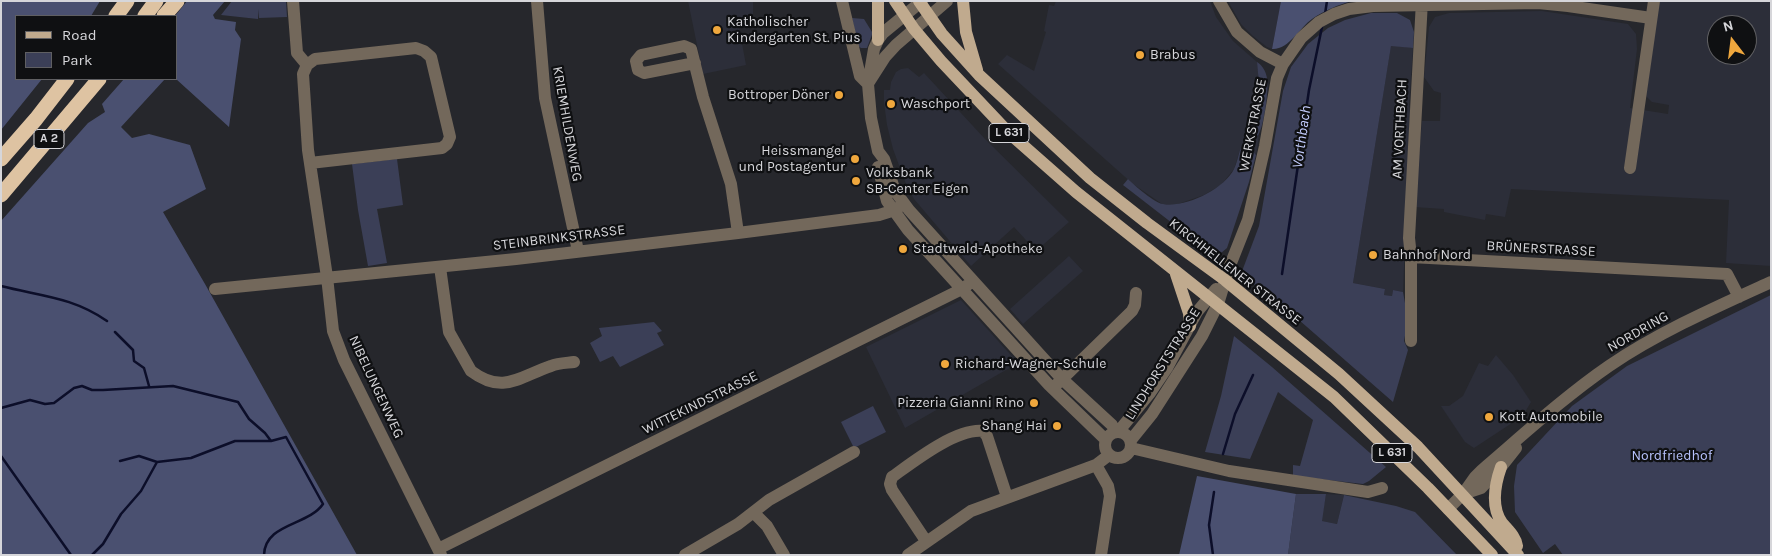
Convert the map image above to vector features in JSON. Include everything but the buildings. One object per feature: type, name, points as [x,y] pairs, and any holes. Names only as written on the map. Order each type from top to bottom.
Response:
[{"type":"highway","points":[[117,15],[127,1]]},
{"type":"highway","points":[[146,15],[156,1]]},
{"type":"highway","points":[[165,15],[177,1]]},
{"type":"highway","name":"A 2","points":[[1,159],[36,119],[66,80]]},
{"type":"highway","name":"A 2","points":[[1,195],[98,80]]},
{"type":"main road","points":[[878,1],[878,40]]},
{"type":"main road","name":"L 631","points":[[894,1],[914,29],[967,90],[1009,133],[1076,192],[1323,387],[1448,509],[1492,555]]},
{"type":"main road","points":[[962,1],[966,32],[979,75]]},
{"type":"main road","name":"KIRCHHELLENER STRASSE","points":[[920,2],[952,45],[979,75],[1090,178],[1225,280],[1327,363],[1418,447],[1518,554]]},
{"type":"main road","points":[[1175,272],[1186,301],[1190,326]]},
{"type":"main road","points":[[1501,468],[1495,490],[1496,508],[1501,520],[1516,541],[1518,554]]},
{"type":"street","points":[[293,1],[297,53],[307,65],[315,60],[416,48],[431,57],[450,137],[447,144],[442,148],[310,163]]},
{"type":"street","name":"KRIEMHILDENWEG","points":[[537,1],[544,98],[578,251]]},
{"type":"street","points":[[842,1],[860,76],[868,84]]},
{"type":"street","points":[[868,84],[890,51],[947,1]]},
{"type":"street","points":[[1219,1],[1237,32],[1260,52],[1283,64]]},
{"type":"street","points":[[1630,168],[1654,1]]},
{"type":"street","points":[[898,207],[973,281],[1062,378],[1112,425],[1113,435],[1105,449],[1109,455],[1117,458],[1127,455],[1131,444],[1126,434],[1113,435],[1052,388],[908,230],[898,207],[884,159],[878,151],[871,118],[868,84],[874,49],[878,40],[883,33],[920,2]]},
{"type":"street","name":"WERKSTRASSE","points":[[1225,280],[1248,220],[1265,146],[1275,88],[1283,64],[1293,47],[1308,31],[1328,17],[1349,9],[1373,6],[1422,3],[1538,3],[1651,18]]},
{"type":"street","name":"AM VORTHBACH","points":[[1411,257],[1409,238],[1422,3]]},
{"type":"street","points":[[694,63],[731,184],[738,234]]},
{"type":"street","name":"NIBELUNGENWEG","points":[[307,65],[303,74],[310,163],[333,331],[344,360],[439,552]]},
{"type":"street","name":"STEINBRINKSTRASSE","points":[[215,289],[440,267],[738,234],[880,215],[898,207]]},
{"type":"street","points":[[1411,257],[1411,341]]},
{"type":"street","name":"BRÜNERSTRASSE","points":[[1411,257],[1727,274],[1739,297]]},
{"type":"street","points":[[440,267],[448,332],[471,371],[477,376],[492,383],[516,382],[553,365],[574,362]]},
{"type":"street","name":"LINDHORSTSTRASSE","points":[[1131,444],[1202,336],[1213,301],[1225,280]]},
{"type":"street","name":"WITTEKINDSTRASSE","points":[[439,552],[962,289],[973,281]]},
{"type":"street","name":"NORDRING","points":[[1448,509],[1463,494],[1475,477],[1532,427],[1609,366],[1639,347],[1771,282]]},
{"type":"street","points":[[1052,388],[1132,311],[1135,306],[1136,293]]},
{"type":"street","name":"LINDHORSTSTRASSE","points":[[1113,435],[1150,393],[1167,368],[1197,312],[1213,301]]},
{"type":"street","name":"NORDRING","points":[[1463,494],[1481,488],[1501,468],[1532,427]]},
{"type":"street","points":[[926,542],[890,484],[892,477],[940,444],[977,431],[983,431],[1007,497]]},
{"type":"street","points":[[1131,444],[1229,472],[1368,492],[1382,488]]},
{"type":"street","points":[[685,555],[738,524],[769,500],[854,452]]},
{"type":"street","points":[[908,555],[971,511],[1096,465],[1109,455]]},
{"type":"street","points":[[1096,465],[1108,486],[1110,496],[1101,555]]},
{"type":"street","points":[[754,513],[767,526],[784,555]]},
{"type":"shaded area","points":[[1,1],[100,1],[92,15],[15,15],[15,80],[41,80],[1,130]]},
{"type":"shaded area","points":[[187,1],[225,1],[213,15],[215,19],[236,22],[235,30],[241,39],[229,127],[177,80],[178,15],[176,15]]},
{"type":"shaded area","name":"Katholischer Kindergarten St. Pius","points":[[688,1],[753,1],[753,18],[738,22],[746,65],[703,74]]},
{"type":"shaded area","points":[[1056,1],[1210,1],[1216,17],[1233,41],[1257,62],[1260,92],[1257,114],[1245,130],[1247,133],[1257,137],[1259,135],[1256,155],[1253,151],[1240,150],[1234,169],[1221,185],[1204,195],[1178,204],[1162,204],[1133,184],[998,64],[1007,55],[1034,71],[1046,32],[1044,31],[1049,5],[1054,6]]},
{"type":"shaded area","points":[[1228,1],[1281,1],[1272,49],[1253,36],[1241,24]]},
{"type":"shaded area","points":[[1281,1],[1352,1],[1317,16],[1284,46],[1272,49]]},
{"type":"shaded area","points":[[1659,1],[1771,1],[1771,266],[1726,263],[1729,200],[1511,189],[1505,217],[1486,214],[1485,220],[1444,212],[1444,209],[1414,207],[1422,121],[1440,121],[1441,93],[1434,91],[1424,77],[1429,27],[1435,17],[1449,13],[1542,11],[1628,24],[1636,34],[1637,49],[1630,108],[1668,114],[1669,105],[1652,102],[1646,96]]},
{"type":"shaded area","points":[[1391,45],[1413,48],[1409,105],[1403,292],[1393,290],[1392,296],[1384,295],[1385,289],[1353,283]]},
{"type":"shaded area","points":[[908,68],[919,77],[924,73],[985,139],[1069,222],[1036,251],[1014,227],[971,266],[914,199],[906,184],[893,149],[884,102],[884,90],[890,90],[891,82],[896,72]]},
{"type":"shaded area","points":[[123,80],[164,80],[121,127],[132,138],[149,134],[190,145],[206,189],[163,212],[357,555],[1,555],[1,221],[88,123],[105,112],[102,104]]},
{"type":"shaded area","points":[[1069,256],[1083,271],[1023,324],[1010,309]]},
{"type":"shaded area","name":"Richard-Wagner-Schule","points":[[961,300],[1018,363],[905,428],[866,347]]},
{"type":"shaded area","points":[[1496,355],[1513,375],[1531,402],[1525,412],[1515,421],[1474,448],[1465,442],[1441,406],[1449,406],[1463,396],[1479,363],[1488,366]]},
{"type":"shaded area","points":[[1197,476],[1296,494],[1288,555],[1179,555]]},
{"type":"shaded area","points":[[1326,494],[1344,495],[1337,524],[1321,521]]},
{"type":"green space","points":[[232,1],[286,1],[287,17],[259,18],[258,9],[258,19],[221,15]]},
{"type":"green space","points":[[1371,13],[1397,13],[1410,20],[1414,32],[1413,48],[1391,46],[1353,283],[1385,289],[1384,295],[1392,296],[1393,290],[1403,292],[1408,320],[1404,341],[1408,350],[1393,402],[1299,320],[1241,274],[1259,226],[1283,91],[1291,67],[1308,44],[1328,28],[1345,20]]},
{"type":"green space","points":[[852,18],[864,19],[873,32],[867,48],[858,46]]},
{"type":"green space","points":[[1257,62],[1265,71],[1267,78],[1267,99],[1264,118],[1257,137],[1247,133],[1245,130],[1256,114],[1258,106]]},
{"type":"green space","points":[[1244,148],[1252,150],[1256,155],[1227,248],[1221,253],[1212,254],[1123,185],[1128,179],[1140,190],[1163,204],[1182,203],[1193,200],[1213,190],[1229,176],[1235,167],[1240,150]]},
{"type":"green space","points":[[397,159],[403,205],[377,209],[387,263],[368,266],[352,164]]},
{"type":"green space","name":"Nordfriedhof","points":[[1771,295],[1771,555],[1563,555],[1555,544],[1543,553],[1515,512],[1514,486],[1517,465],[1572,406],[1627,366]]},
{"type":"green space","points":[[654,322],[662,331],[657,333],[664,345],[620,367],[613,356],[600,362],[590,343],[602,336],[599,328]]},
{"type":"green space","points":[[1234,336],[1386,467],[1363,484],[1293,476],[1293,465],[1300,466],[1313,420],[1278,392],[1250,459],[1205,452],[1221,396]]},
{"type":"green space","points":[[873,406],[886,432],[854,448],[841,422]]},
{"type":"green space","points":[[1296,494],[1326,494],[1322,521],[1337,524],[1344,495],[1415,512],[1457,555],[1288,555]]},
{"type":"waterway","name":"Vorthbach","points":[[1325,14],[1327,1]]},
{"type":"waterway","name":"Vorthbach","points":[[1282,274],[1309,90],[1322,27]]},
{"type":"waterway","points":[[1,286],[69,302],[107,321]]},
{"type":"waterway","points":[[115,332],[133,350],[134,361],[144,368],[149,386]]},
{"type":"waterway","name":"Vorthbach","points":[[1223,454],[1235,414],[1253,375]]},
{"type":"waterway","points":[[1,408],[30,400],[45,404],[54,403],[74,388],[82,386],[92,390],[173,386],[238,402],[249,419],[271,441],[286,437],[323,504],[308,517],[288,526],[272,537],[266,545],[264,555]]},
{"type":"waterway","points":[[92,555],[103,544],[121,514],[141,491],[157,462],[191,458],[235,441],[271,441]]},
{"type":"waterway","points":[[1,456],[71,555]]},
{"type":"waterway","points":[[120,461],[139,456],[157,462]]},
{"type":"waterway","name":"Vorthbach","points":[[1213,555],[1209,525],[1214,492]]},
{"type":"place","name":"Katholischer Kindergarten St. Pius","points":[[717,30]]},
{"type":"place","name":"Brabus","points":[[1140,55]]},
{"type":"place","name":"Bottroper Döner","points":[[839,95]]},
{"type":"place","name":"Waschport","points":[[891,104]]},
{"type":"place","name":"Heissmangel und Postagentur","points":[[855,159]]},
{"type":"place","name":"Volksbank SB-Center Eigen","points":[[856,181]]},
{"type":"place","name":"Stadtwald-Apotheke","points":[[903,249]]},
{"type":"place","name":"Bahnhof Nord","points":[[1373,255]]},
{"type":"place","name":"Richard-Wagner-Schule","points":[[945,364]]},
{"type":"place","name":"Pizzeria Gianni Rino","points":[[1034,403]]},
{"type":"place","name":"Kott Automobile","points":[[1489,417]]},
{"type":"place","name":"Shang Hai","points":[[1057,426]]}]
